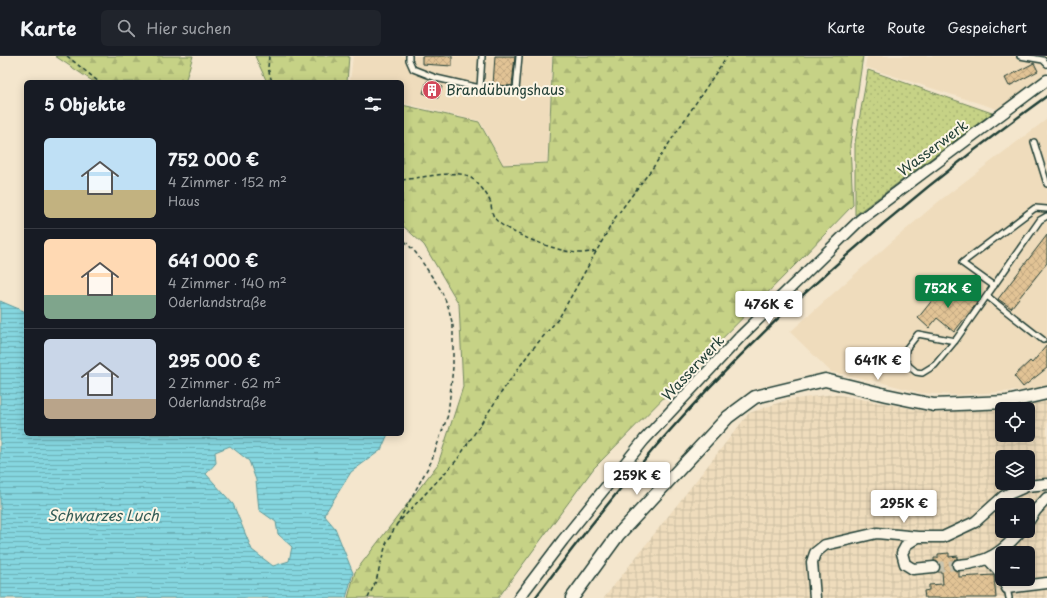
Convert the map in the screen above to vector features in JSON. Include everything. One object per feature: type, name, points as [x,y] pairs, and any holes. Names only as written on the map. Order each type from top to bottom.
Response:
[{"type":"street","name":"Wasserwerk","points":[[518,598],[644,440],[741,336],[860,220],[1047,80]]},
{"type":"street","points":[[572,598],[618,534],[728,417],[755,396],[825,380],[934,405],[1007,402],[1047,393]]},
{"type":"street","points":[[815,598],[812,562],[815,553],[824,545],[877,533],[918,537],[943,537],[975,522],[1004,496],[1027,486],[1047,484]]},
{"type":"street","points":[[1035,512],[1047,498]]},
{"type":"street","points":[[918,537],[907,544],[902,553],[905,564],[913,569],[934,567]]},
{"type":"street","points":[[958,565],[988,559],[1008,546],[1015,538]]},
{"type":"street","points":[[988,559],[995,567]]},
{"type":"street","points":[[1035,584],[1047,583]]},
{"type":"lane","points":[[409,56],[413,69],[436,78],[480,88],[516,90],[519,56]]},
{"type":"lane","points":[[480,88],[482,56]]},
{"type":"lane","points":[[1020,56],[1043,60],[1047,64]]},
{"type":"lane","points":[[1034,142],[1047,184]]},
{"type":"lane","points":[[994,286],[962,263],[1035,208],[1047,209]]},
{"type":"lane","points":[[955,341],[918,334],[906,349],[905,360],[916,372],[922,372],[935,365],[955,341],[1040,220],[1047,216]]},
{"type":"lane","points":[[987,296],[1043,340]]},
{"type":"path","points":[[67,56],[97,80]]},
{"type":"path","points":[[269,56],[268,68],[271,80]]},
{"type":"path","points":[[396,525],[457,460],[530,352],[559,318],[598,251],[615,218],[654,166],[727,56]]},
{"type":"path","points":[[404,180],[456,174],[467,175],[479,186],[489,199],[493,216],[501,225],[526,238],[557,250],[579,253],[598,251]]},
{"type":"path","points":[[368,598],[376,581],[386,544],[431,462],[446,422],[453,366],[452,326],[448,306],[440,290],[416,253],[404,240]]},
{"type":"shaded area","points":[[353,56],[552,56],[547,162],[503,164],[480,121],[404,103],[404,80],[350,80]]},
{"type":"shaded area","points":[[867,56],[1047,56],[1047,76],[997,109],[865,67]]},
{"type":"shaded area","points":[[1047,119],[1047,386],[1030,390],[955,395],[921,393],[880,382],[831,372],[790,332],[938,202]]},
{"type":"shaded area","points":[[834,394],[936,413],[995,409],[995,442],[1035,442],[1035,403],[1047,400],[1047,598],[604,598],[749,413],[787,400]]},
{"type":"green space","points":[[55,56],[193,56],[186,80],[91,80]]},
{"type":"green space","points":[[255,56],[349,56],[347,80],[266,80]]},
{"type":"green space","points":[[553,56],[863,56],[850,145],[853,205],[594,468],[498,598],[348,598],[355,572],[438,464],[463,387],[459,304],[424,245],[404,227],[404,105],[479,122],[503,165],[548,163]]},
{"type":"green space","points":[[868,70],[992,113],[855,215],[855,143]]},
{"type":"water","name":"Schwarzes Luch","points":[[0,301],[24,311],[24,436],[387,436],[381,450],[351,472],[324,515],[335,528],[353,573],[346,598],[0,598]],"holes":[[[230,446],[249,461],[256,480],[259,510],[276,522],[278,534],[292,547],[289,561],[273,566],[252,550],[233,504],[206,474],[216,463],[215,452]]]},
{"type":"building","points":[[422,56],[452,56],[452,66],[422,64]]},
{"type":"building","points":[[495,56],[515,56],[512,86],[493,85]]},
{"type":"building","points":[[1034,63],[1038,71],[1009,86],[1005,78]]},
{"type":"building","name":"Brandübungshaus","points":[[427,81],[442,87],[438,98],[423,93]]},
{"type":"building","points":[[1047,235],[1047,263],[1011,308],[998,299]]},
{"type":"building","points":[[946,283],[964,298],[967,295],[977,303],[954,332],[937,318],[929,328],[918,318]]},
{"type":"building","points":[[1047,345],[1047,368],[1023,387],[1014,376],[1030,361],[1032,363]]},
{"type":"building","points":[[949,553],[949,557],[958,556],[952,565],[953,569],[959,571],[959,577],[994,575],[996,598],[925,598],[924,591],[929,590],[929,585],[943,584],[942,572],[938,572],[940,566],[939,563],[934,561],[934,558],[938,558],[938,554]]},
{"type":"tunnel","points":[[934,567],[958,565]]},
{"type":"railway","points":[[535,598],[594,521],[657,445],[701,396],[747,349],[794,303],[892,216],[994,135],[1047,96]]},
{"type":"place","name":"Brandübungshaus","points":[[432,90]]}]
